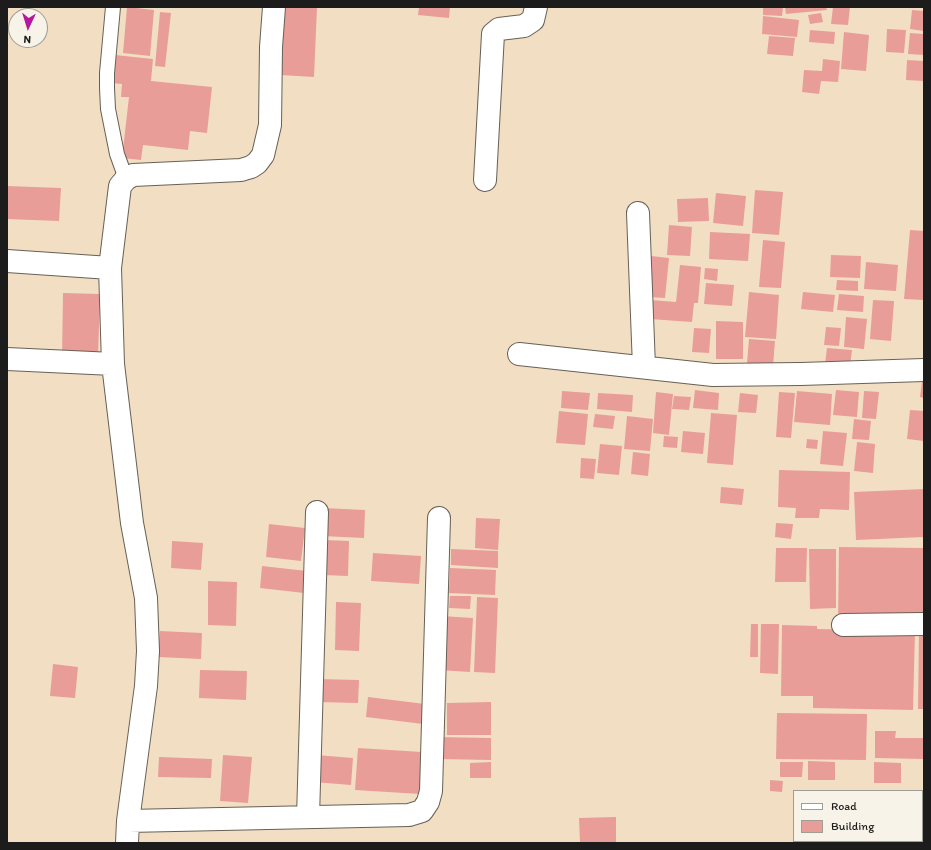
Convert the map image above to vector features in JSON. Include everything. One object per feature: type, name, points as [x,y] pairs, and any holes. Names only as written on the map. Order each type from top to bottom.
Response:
[{"type":"street","points":[[128,843],[128,821],[146,686],[148,651],[146,598],[132,523],[113,364],[110,268],[120,186],[126,179],[133,175],[242,170],[258,163],[263,155],[270,125],[271,47],[274,7]]},
{"type":"street","points":[[485,180],[493,34],[499,29],[524,26],[533,20],[536,7]]},
{"type":"street","points":[[638,213],[644,367]]},
{"type":"street","points":[[7,261],[110,268]]},
{"type":"street","points":[[519,354],[712,374],[801,374],[924,370]]},
{"type":"street","points":[[7,359],[113,364]]},
{"type":"street","points":[[308,817],[317,512]]},
{"type":"street","points":[[128,821],[409,815],[422,811],[428,802],[431,791],[439,518]]},
{"type":"street","points":[[843,625],[924,624]]},
{"type":"lane","points":[[113,7],[108,73],[108,102],[116,154],[126,179]]},
{"type":"building","points":[[127,7],[154,10],[150,56],[123,53]]},
{"type":"building","points":[[284,7],[317,7],[314,77],[280,75]]},
{"type":"building","points":[[419,7],[450,7],[449,18],[418,15]]},
{"type":"building","points":[[763,7],[783,7],[782,16],[763,15]]},
{"type":"building","points":[[785,7],[826,7],[827,10],[786,14]]},
{"type":"building","points":[[833,7],[850,7],[848,25],[831,24]]},
{"type":"building","points":[[912,10],[924,11],[924,31],[910,29]]},
{"type":"building","points":[[160,12],[171,13],[165,67],[155,66]]},
{"type":"building","points":[[821,13],[823,22],[810,24],[808,15]]},
{"type":"building","points":[[763,16],[799,20],[797,37],[762,34]]},
{"type":"building","points":[[887,29],[906,30],[904,53],[886,52]]},
{"type":"building","points":[[810,30],[835,32],[834,44],[809,42]]},
{"type":"building","points":[[844,32],[869,35],[866,71],[841,69]]},
{"type":"building","points":[[910,33],[924,34],[924,55],[908,54]]},
{"type":"building","points":[[769,36],[795,38],[793,56],[767,54]]},
{"type":"building","points":[[115,55],[153,59],[151,81],[212,87],[207,133],[190,131],[188,150],[143,145],[141,160],[122,158],[129,97],[121,97],[122,84],[112,83]]},
{"type":"building","points":[[823,59],[840,61],[838,82],[821,81],[819,94],[802,92],[804,70],[822,71]]},
{"type":"building","points":[[907,60],[924,61],[924,81],[906,80]]},
{"type":"building","points":[[7,186],[61,188],[59,221],[7,219]]},
{"type":"building","points":[[755,190],[783,192],[779,235],[752,233]]},
{"type":"building","points":[[716,193],[746,196],[743,226],[713,223]]},
{"type":"building","points":[[708,198],[709,221],[678,222],[677,199]]},
{"type":"building","points":[[669,225],[692,227],[690,256],[667,255]]},
{"type":"building","points":[[910,230],[924,231],[924,300],[904,299]]},
{"type":"building","points":[[710,232],[750,234],[748,261],[709,259]]},
{"type":"building","points":[[763,240],[785,242],[781,288],[759,287]]},
{"type":"building","points":[[831,255],[861,256],[860,278],[830,277]]},
{"type":"building","points":[[651,256],[669,258],[665,298],[648,297]]},
{"type":"building","points":[[866,262],[898,265],[896,291],[864,289]]},
{"type":"building","points":[[680,265],[701,267],[698,303],[694,303],[692,322],[650,319],[651,300],[676,302]]},
{"type":"building","points":[[705,268],[718,269],[717,281],[704,279]]},
{"type":"building","points":[[837,280],[858,281],[858,291],[836,290]]},
{"type":"building","points":[[706,283],[734,285],[732,306],[704,304]]},
{"type":"building","points":[[749,292],[779,295],[776,339],[745,337]]},
{"type":"building","points":[[803,292],[835,295],[833,312],[801,309]]},
{"type":"building","points":[[63,293],[100,294],[98,356],[62,355]]},
{"type":"building","points":[[839,294],[864,296],[863,312],[837,310]]},
{"type":"building","points":[[873,300],[894,301],[891,341],[870,339]]},
{"type":"building","points":[[846,317],[867,319],[864,349],[844,347]]},
{"type":"building","points":[[716,321],[743,322],[743,359],[716,359]]},
{"type":"building","points":[[826,327],[841,328],[839,346],[824,345]]},
{"type":"building","points":[[694,328],[711,329],[709,353],[692,352]]},
{"type":"building","points":[[749,339],[775,341],[773,366],[747,363]]},
{"type":"building","points":[[827,348],[852,350],[850,366],[825,364]]},
{"type":"building","points":[[922,381],[924,382],[924,398],[920,397]]},
{"type":"building","points":[[695,390],[719,393],[718,410],[693,408]]},
{"type":"building","points":[[836,390],[859,392],[857,417],[833,415]]},
{"type":"building","points":[[562,391],[590,393],[588,410],[561,408]]},
{"type":"building","points":[[797,391],[832,394],[830,425],[794,422]]},
{"type":"building","points":[[864,391],[879,392],[876,419],[862,418]]},
{"type":"building","points":[[656,392],[673,394],[669,435],[653,433]]},
{"type":"building","points":[[779,392],[795,393],[791,438],[776,437]]},
{"type":"building","points":[[598,393],[633,395],[632,412],[597,409]]},
{"type":"building","points":[[740,393],[758,395],[756,413],[738,412]]},
{"type":"building","points":[[674,396],[691,397],[689,410],[672,409]]},
{"type":"building","points":[[910,410],[924,411],[924,441],[907,439]]},
{"type":"building","points":[[559,411],[588,414],[585,445],[556,443]]},
{"type":"building","points":[[711,413],[737,415],[733,465],[707,463]]},
{"type":"building","points":[[595,414],[615,416],[613,429],[593,427]]},
{"type":"building","points":[[627,416],[653,419],[650,451],[624,449]]},
{"type":"building","points":[[854,419],[871,421],[869,440],[852,439]]},
{"type":"building","points":[[683,431],[705,433],[703,454],[681,452]]},
{"type":"building","points":[[823,431],[847,433],[843,466],[820,464]]},
{"type":"building","points":[[664,436],[678,437],[677,448],[663,447]]},
{"type":"building","points":[[807,439],[818,440],[817,449],[806,448]]},
{"type":"building","points":[[857,442],[875,444],[873,473],[854,471]]},
{"type":"building","points":[[600,444],[622,446],[619,475],[597,473]]},
{"type":"building","points":[[633,452],[650,454],[648,476],[631,474]]},
{"type":"building","points":[[581,458],[596,459],[594,479],[580,478]]},
{"type":"building","points":[[779,470],[850,472],[849,510],[820,509],[819,518],[795,518],[796,508],[778,507]]},
{"type":"building","points":[[721,487],[744,489],[742,505],[720,503]]},
{"type":"building","points":[[924,489],[924,537],[856,540],[854,492]]},
{"type":"building","points":[[323,508],[365,510],[364,538],[322,536]]},
{"type":"building","points":[[476,518],[500,519],[498,550],[475,548]]},
{"type":"building","points":[[776,523],[793,524],[791,539],[775,537]]},
{"type":"building","points":[[269,524],[305,528],[301,561],[266,557]]},
{"type":"building","points":[[325,540],[349,541],[348,576],[323,575]]},
{"type":"building","points":[[172,541],[203,543],[201,570],[171,568]]},
{"type":"building","points":[[839,547],[924,548],[924,623],[838,623]]},
{"type":"building","points":[[776,548],[807,548],[806,582],[775,582]]},
{"type":"building","points":[[451,549],[498,551],[498,568],[451,565]]},
{"type":"building","points":[[809,549],[836,549],[836,608],[810,609]]},
{"type":"building","points":[[373,553],[421,556],[419,584],[371,581]]},
{"type":"building","points":[[262,566],[307,571],[304,593],[260,588]]},
{"type":"building","points":[[450,568],[496,570],[495,595],[449,593]]},
{"type":"building","points":[[208,581],[237,582],[236,626],[208,625]]},
{"type":"building","points":[[450,596],[471,596],[470,609],[449,608]]},
{"type":"building","points":[[477,597],[498,598],[495,673],[474,672]]},
{"type":"building","points":[[336,602],[361,603],[359,651],[335,650]]},
{"type":"building","points":[[441,616],[473,618],[470,672],[438,670]]},
{"type":"building","points":[[751,624],[758,624],[758,657],[750,657]]},
{"type":"building","points":[[761,624],[779,624],[778,674],[760,673]]},
{"type":"building","points":[[782,625],[817,626],[817,629],[915,631],[913,710],[813,708],[813,696],[781,696]]},
{"type":"building","points":[[160,631],[202,633],[201,659],[158,657]]},
{"type":"building","points":[[919,631],[924,631],[924,709],[918,709]]},
{"type":"building","points":[[53,664],[78,667],[75,698],[50,696]]},
{"type":"building","points":[[200,670],[247,671],[246,700],[199,698]]},
{"type":"building","points":[[318,679],[359,680],[358,703],[318,702]]},
{"type":"building","points":[[368,697],[425,704],[423,724],[366,717]]},
{"type":"building","points":[[491,702],[491,735],[447,735],[447,703]]},
{"type":"building","points":[[777,713],[867,714],[866,760],[776,759]]},
{"type":"building","points":[[875,731],[896,731],[895,738],[924,738],[924,759],[875,758]]},
{"type":"building","points":[[437,737],[491,738],[491,760],[437,759]]},
{"type":"building","points":[[358,748],[422,752],[420,794],[355,790]]},
{"type":"building","points":[[223,755],[252,757],[248,803],[220,801]]},
{"type":"building","points":[[316,755],[353,758],[351,785],[314,782]]},
{"type":"building","points":[[159,757],[212,759],[211,778],[158,777]]},
{"type":"building","points":[[808,761],[835,762],[835,780],[808,780]]},
{"type":"building","points":[[491,762],[491,778],[470,778],[470,763]]},
{"type":"building","points":[[780,762],[803,762],[802,777],[780,777]]},
{"type":"building","points":[[874,762],[901,763],[901,783],[874,783]]},
{"type":"building","points":[[770,780],[783,781],[782,792],[770,791]]},
{"type":"building","points":[[616,817],[616,843],[580,843],[579,818]]}]
